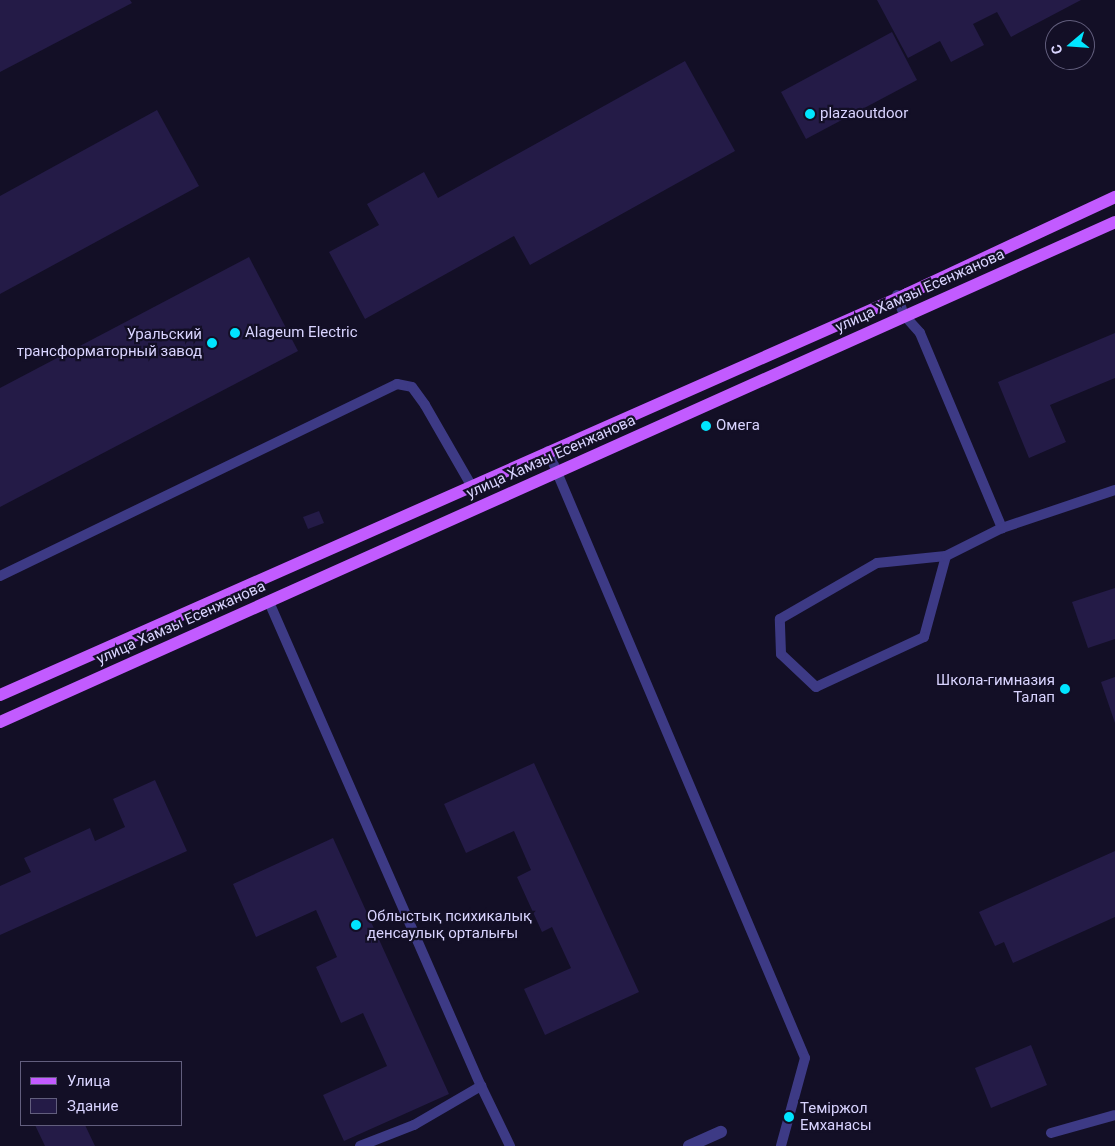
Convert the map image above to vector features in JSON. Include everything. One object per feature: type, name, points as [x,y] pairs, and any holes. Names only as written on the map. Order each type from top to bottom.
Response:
[{"type":"main road","name":"улица Хамзы Есенжанова","points":[[0,695],[1115,197]]},
{"type":"main road","name":"улица Хамзы Есенжанова","points":[[0,722],[1115,222]]},
{"type":"street","points":[[689,1146],[720,1132]]},
{"type":"lane","points":[[897,294],[904,315],[920,333],[1002,528]]},
{"type":"lane","points":[[0,576],[397,384],[412,387],[425,405],[471,485]]},
{"type":"lane","points":[[548,451],[806,1058],[781,1146]]},
{"type":"lane","points":[[946,556],[924,637],[816,687],[781,654],[780,619],[877,563],[946,556],[1002,528],[1115,490]]},
{"type":"lane","points":[[269,602],[480,1086],[510,1146]]},
{"type":"lane","points":[[360,1146],[414,1124],[480,1086]]},
{"type":"lane","points":[[1051,1133],[1115,1115]]},
{"type":"building","points":[[0,0],[130,0],[132,3],[0,72]]},
{"type":"building","points":[[877,0],[1081,0],[1011,37],[997,12],[973,24],[984,45],[951,62],[940,41],[908,58]]},
{"type":"building","points":[[892,32],[917,80],[806,139],[781,92]]},
{"type":"building","points":[[685,61],[735,151],[530,265],[514,236],[365,319],[329,252],[379,225],[367,204],[424,172],[438,198]]},
{"type":"building","points":[[157,110],[199,186],[0,294],[0,196]]},
{"type":"building","points":[[249,257],[298,351],[0,507],[0,388]]},
{"type":"building","points":[[1115,333],[1115,378],[1050,405],[1066,442],[1029,458],[998,382]]},
{"type":"building","points":[[319,511],[324,523],[308,529],[303,517]]},
{"type":"building","points":[[1115,588],[1115,639],[1088,648],[1072,602]]},
{"type":"building","points":[[1115,677],[1115,723],[1101,682]]},
{"type":"building","points":[[534,763],[639,992],[545,1035],[524,989],[571,968],[552,927],[542,932],[517,877],[531,870],[514,831],[466,853],[444,804]]},
{"type":"building","points":[[155,780],[187,851],[0,935],[0,886],[31,872],[24,858],[90,828],[95,841],[125,827],[113,799]]},
{"type":"building","points":[[333,838],[449,1094],[344,1141],[323,1095],[387,1066],[363,1013],[341,1023],[316,967],[337,957],[316,910],[256,937],[233,884]]},
{"type":"building","points":[[1115,851],[1115,917],[1013,963],[1004,942],[995,946],[979,912]]},
{"type":"building","points":[[1031,1045],[1047,1085],[991,1108],[975,1068]]},
{"type":"building","points":[[35,1126],[85,1126],[95,1146],[45,1146]]},
{"type":"place","name":"plazaoutdoor","points":[[810,114]]},
{"type":"place","name":"Alageum Electric","points":[[235,333]]},
{"type":"place","name":"Уральский трансформаторный завод","points":[[212,343]]},
{"type":"place","name":"Омега","points":[[706,426]]},
{"type":"place","name":"Школа-гимназия Талап","points":[[1065,689]]},
{"type":"place","name":"Облыстық психикалық денсаулық орталығы","points":[[356,925]]},
{"type":"place","name":"Теміржол Емханасы","points":[[789,1117]]}]
